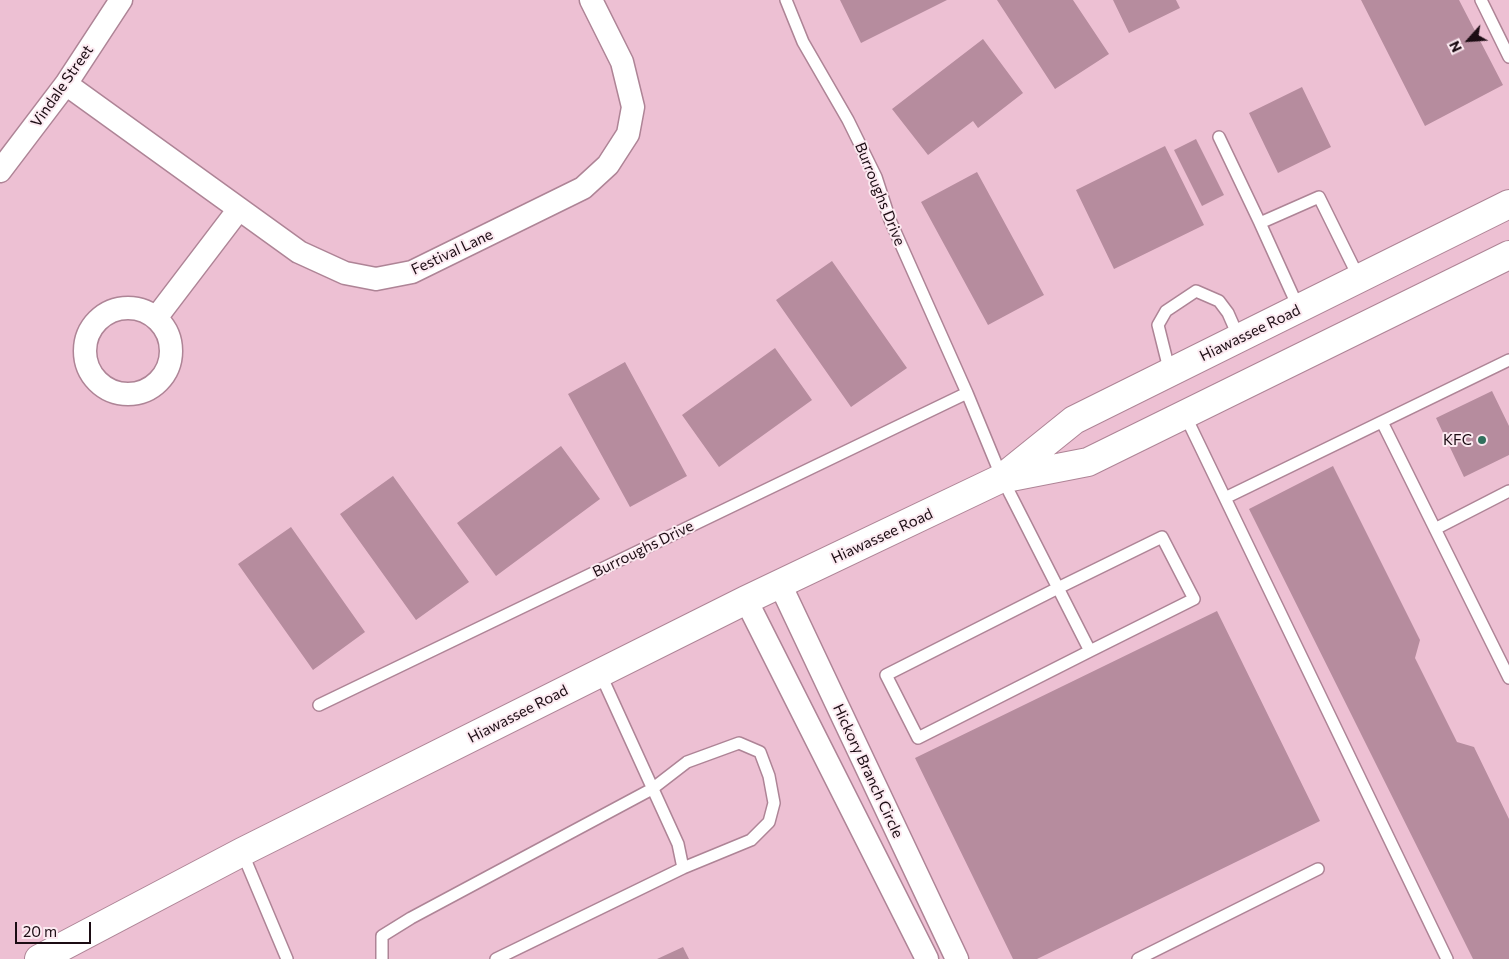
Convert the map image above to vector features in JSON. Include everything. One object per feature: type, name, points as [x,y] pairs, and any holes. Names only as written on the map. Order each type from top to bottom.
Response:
[{"type":"street","name":"Vindale Street","points":[[0,171],[66,84],[121,0]]},
{"type":"street","name":"Festival Lane","points":[[66,84],[300,252],[345,273],[376,279],[412,272],[584,188],[608,165],[628,134],[633,107],[622,62],[591,0]]},
{"type":"street","name":"Hiawassee Road","points":[[39,959],[242,852],[746,600],[1002,478],[1074,420],[1509,204]]},
{"type":"street","points":[[156,318],[239,209]]},
{"type":"street","name":"Hiawassee Road","points":[[1002,478],[1088,462],[1509,255]]},
{"type":"street","name":"Hickory Branch Circle","points":[[780,584],[957,959]]},
{"type":"street","name":"Hickory Branch Circle","points":[[746,600],[927,959]]},
{"type":"lane","name":"Burroughs Drive","points":[[786,0],[803,42],[848,120],[876,177],[890,220],[967,393],[1002,478],[1090,651]]},
{"type":"lane","points":[[1481,0],[1509,57]]},
{"type":"lane","points":[[1219,137],[1298,309]]},
{"type":"lane","points":[[1260,223],[1318,196],[1359,278]]},
{"type":"lane","points":[[1170,372],[1158,325],[1166,311],[1196,291],[1219,300],[1228,313],[1240,338]]},
{"type":"lane","points":[[1225,498],[1509,360]]},
{"type":"lane","name":"Burroughs Drive","points":[[319,705],[967,393]]},
{"type":"lane","points":[[1186,415],[1447,959]]},
{"type":"lane","points":[[1382,422],[1509,678]]},
{"type":"lane","points":[[1435,529],[1509,491]]},
{"type":"lane","points":[[1162,537],[1194,599],[1090,651],[918,738],[886,675],[1162,537]]},
{"type":"lane","points":[[600,673],[678,844],[683,868]]},
{"type":"lane","points":[[382,959],[382,936],[411,918],[652,789],[687,762],[739,743],[760,752],[769,776],[774,802],[770,822],[751,840],[683,868],[496,959]]},
{"type":"lane","points":[[242,852],[287,959]]},
{"type":"lane","points":[[1138,959],[1318,869]]},
{"type":"building","points":[[840,0],[947,0],[861,43]]},
{"type":"building","points":[[997,0],[1073,0],[1109,54],[1055,89]]},
{"type":"building","points":[[1113,0],[1176,0],[1180,8],[1129,33]]},
{"type":"building","points":[[1361,0],[1459,0],[1503,85],[1425,126]]},
{"type":"building","points":[[983,39],[1023,93],[978,128],[973,121],[928,155],[892,109]]},
{"type":"building","points":[[1302,87],[1331,147],[1278,173],[1249,113]]},
{"type":"building","points":[[1196,139],[1224,195],[1202,206],[1174,150]]},
{"type":"building","points":[[1165,146],[1204,225],[1114,269],[1076,190]]},
{"type":"building","points":[[977,172],[1044,295],[988,325],[921,202]]},
{"type":"building","points":[[832,261],[907,368],[851,407],[776,300]]},
{"type":"building","points":[[775,348],[812,400],[719,467],[682,415]]},
{"type":"building","points":[[625,362],[687,476],[630,507],[568,394]]},
{"type":"building","points":[[1492,391],[1509,426],[1509,455],[1464,477],[1436,418]]},
{"type":"building","points":[[561,446],[600,499],[496,576],[457,523]]},
{"type":"building","points":[[1333,466],[1420,640],[1415,658],[1457,742],[1474,747],[1509,819],[1509,959],[1473,959],[1249,509]]},
{"type":"building","points":[[393,476],[469,582],[416,620],[340,514]]},
{"type":"building","points":[[291,527],[365,632],[313,670],[238,564]]},
{"type":"building","points":[[1217,611],[1320,821],[1037,959],[1013,959],[915,758]]},
{"type":"building","points":[[683,947],[689,959],[657,959]]},
{"type":"place","name":"KFC","points":[[1482,440]]}]
